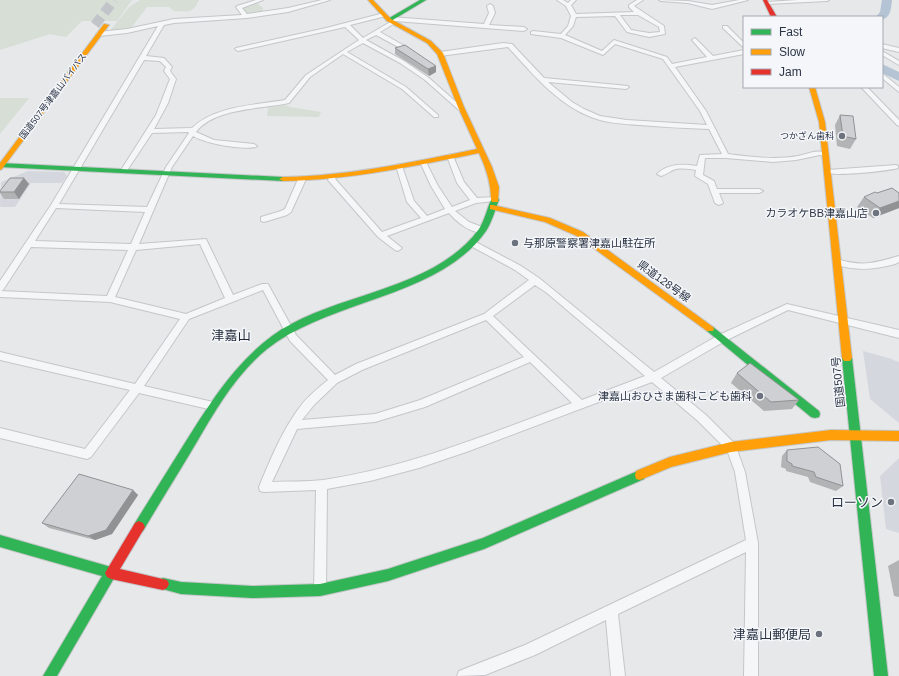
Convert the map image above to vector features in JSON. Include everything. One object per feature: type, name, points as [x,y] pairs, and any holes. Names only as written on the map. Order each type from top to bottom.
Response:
[{"type":"main road","points":[[50,676],[213,406],[231,380],[251,359],[272,340],[289,329],[340,307],[428,274],[448,263],[472,243],[482,230],[494,203],[493,184],[487,160],[462,110],[440,54],[434,46],[389,19],[370,0]]},
{"type":"main road","points":[[389,19],[424,0]]},
{"type":"main road","points":[[766,2],[773,16]]},
{"type":"main road","name":"国道507号津嘉山バイパス","points":[[77,49],[95,25]]},
{"type":"main road","name":"国道507号津嘉山バイパス","points":[[1,166],[106,25]]},
{"type":"main road","name":"国道507号","points":[[812,88],[820,115],[828,172],[881,676]]},
{"type":"main road","points":[[1,166],[77,167],[262,179],[302,179],[367,173],[482,150]]},
{"type":"main road","name":"県道128号線","points":[[494,203],[504,208],[547,220],[580,234],[722,338],[815,414]]},
{"type":"main road","points":[[0,541],[111,573],[181,588],[252,592],[320,590],[388,575],[484,543],[670,462],[731,447],[824,436],[856,434],[899,436]]},
{"type":"street","points":[[245,16],[239,7],[261,0]]},
{"type":"street","points":[[99,34],[190,19],[245,16],[288,10],[328,0]]},
{"type":"street","points":[[559,0],[568,5],[574,16]]},
{"type":"street","points":[[568,5],[574,0]]},
{"type":"street","points":[[616,14],[629,31],[649,35],[663,33],[661,26],[639,13],[631,6],[642,0]]},
{"type":"street","points":[[661,0],[688,2],[712,8],[746,0]]},
{"type":"street","points":[[766,2],[827,0]]},
{"type":"street","points":[[486,25],[492,13],[490,6]]},
{"type":"street","points":[[574,16],[639,13]]},
{"type":"street","points":[[562,36],[570,26],[574,16]]},
{"type":"street","points":[[110,300],[167,172],[192,133],[204,121],[227,112],[287,102],[305,78],[375,32],[389,19]]},
{"type":"street","points":[[238,49],[346,24],[389,19],[524,29]]},
{"type":"street","points":[[0,288],[54,206],[162,24]]},
{"type":"street","points":[[346,24],[362,40],[402,62],[427,79],[462,110]]},
{"type":"street","points":[[725,27],[743,45]]},
{"type":"street","points":[[375,32],[406,49]]},
{"type":"street","points":[[533,33],[562,36],[603,53],[614,42],[665,58],[704,111],[726,156]]},
{"type":"street","points":[[695,40],[711,58]]},
{"type":"street","points":[[440,54],[510,45],[528,63],[541,80],[577,108],[594,116],[620,122],[712,128]]},
{"type":"street","points":[[883,46],[899,50]]},
{"type":"street","points":[[343,52],[404,88],[436,116]]},
{"type":"street","points":[[671,66],[743,52]]},
{"type":"street","points":[[883,54],[899,63]]},
{"type":"street","points":[[124,170],[150,131],[170,92],[173,79],[167,71],[169,68],[162,59],[142,58]]},
{"type":"street","points":[[883,76],[899,90]]},
{"type":"street","points":[[541,80],[626,87]]},
{"type":"street","points":[[865,88],[899,124]]},
{"type":"street","points":[[150,131],[191,130],[192,133],[210,141],[254,146]]},
{"type":"street","points":[[719,203],[711,183],[699,176],[702,156],[726,156],[768,161],[784,161],[820,153],[825,154]]},
{"type":"street","points":[[450,156],[460,183],[475,201]]},
{"type":"street","points":[[423,162],[439,195],[451,210],[462,222],[482,230]]},
{"type":"street","points":[[661,174],[677,165],[700,168]]},
{"type":"street","points":[[398,166],[411,202],[426,219]]},
{"type":"street","points":[[828,172],[896,167]]},
{"type":"street","points":[[332,177],[332,180],[381,235],[398,248]]},
{"type":"street","points":[[264,219],[284,213],[288,210],[302,179]]},
{"type":"street","points":[[714,191],[759,191]]},
{"type":"street","points":[[381,235],[475,201],[494,203]]},
{"type":"street","points":[[54,206],[149,210]]},
{"type":"street","points":[[30,244],[134,247],[203,241],[230,299]]},
{"type":"street","points":[[472,243],[502,258],[536,280],[654,377],[710,425],[731,447],[740,472],[752,543],[751,676]]},
{"type":"street","points":[[837,262],[844,265],[874,265],[892,263],[899,259]]},
{"type":"street","points":[[536,280],[487,316],[359,367],[334,380],[320,391],[304,409],[294,425],[264,487],[322,485],[370,476],[419,463],[581,405],[654,377],[722,338],[787,307],[899,334]]},
{"type":"street","points":[[0,433],[87,454],[137,388],[186,317],[265,286],[293,338],[334,380]]},
{"type":"street","points":[[0,294],[110,300],[186,317]]},
{"type":"street","points":[[487,316],[581,405]]},
{"type":"street","points":[[0,356],[213,406]]},
{"type":"street","points":[[294,425],[375,418],[422,404],[531,358]]},
{"type":"street","points":[[320,590],[322,485]]},
{"type":"street","points":[[464,676],[530,650],[752,543]]},
{"type":"street","points":[[611,611],[618,676]]},
{"type":"shaded area","points":[[0,0],[132,0],[117,21],[82,21],[66,37],[50,34],[0,50]]},
{"type":"shaded area","points":[[140,0],[199,0],[195,8],[190,11],[174,11],[169,7],[147,7],[131,28],[109,32],[129,7]]},
{"type":"shaded area","points":[[256,2],[263,8],[263,13],[246,14],[242,7]]},
{"type":"shaded area","points":[[0,98],[29,98],[0,134]]},
{"type":"shaded area","points":[[286,105],[321,112],[319,117],[267,116],[268,108]]},
{"type":"shaded area","points":[[28,171],[64,172],[67,176],[62,183],[31,183],[15,207],[0,207],[1,182]]},
{"type":"shaded area","points":[[863,351],[899,362],[899,423],[870,399]]},
{"type":"shaded area","name":"ローソン","points":[[899,458],[899,533],[886,529],[880,476]]},
{"type":"building","points":[[405,45],[436,66],[428,69],[395,48]]},
{"type":"building","points":[[840,115],[853,116],[856,139],[843,136]]},
{"type":"building","points":[[10,178],[24,178],[14,192],[0,192],[0,191]]},
{"type":"building","points":[[892,188],[899,193],[899,201],[880,208],[864,197],[875,192],[877,193]]},
{"type":"building","points":[[750,363],[799,400],[771,402],[737,373]]},
{"type":"building","points":[[818,447],[840,464],[843,486],[816,477],[814,472],[792,466],[792,464],[787,461],[787,450]]},
{"type":"building","points":[[79,474],[133,490],[106,530],[88,536],[42,523]]},
{"type":"waterway","points":[[882,16],[885,13],[887,0]]},
{"type":"waterway","points":[[883,69],[899,77]]},
{"type":"tunnel","points":[[95,25],[114,0]]},
{"type":"traffic: fast","points":[[389,20],[424,0]]},
{"type":"traffic: fast","points":[[0,165],[283,179]]},
{"type":"traffic: fast","points":[[139,527],[218,400],[250,359],[263,347],[277,337],[304,322],[335,309],[403,285],[435,270],[462,252],[483,229],[495,200]]},
{"type":"traffic: fast","points":[[710,329],[815,414]]},
{"type":"traffic: fast","points":[[847,358],[881,676]]},
{"type":"traffic: fast","points":[[163,584],[181,588],[252,592],[320,590],[388,575],[484,543],[640,475]]},
{"type":"traffic: fast","points":[[0,541],[111,573],[50,676]]},
{"type":"traffic: slow","points":[[370,0],[389,20],[429,42],[440,53],[461,107],[489,167],[495,187],[495,200]]},
{"type":"traffic: slow","points":[[0,168],[106,25]]},
{"type":"traffic: slow","points":[[812,88],[822,122],[847,358]]},
{"type":"traffic: slow","points":[[283,179],[308,179],[358,174],[482,150]]},
{"type":"traffic: slow","points":[[493,207],[547,220],[580,234],[710,329]]},
{"type":"traffic: slow","points":[[640,475],[670,462],[731,447],[831,435],[899,436]]},
{"type":"traffic: jam","points":[[765,0],[773,16]]},
{"type":"traffic: jam","points":[[139,527],[111,573],[163,584]]},
{"type":"place","name":"つかざん歯科","points":[[842,136]]},
{"type":"place","name":"カラオケBB津嘉山店","points":[[876,213]]},
{"type":"place","name":"与那原警察署津嘉山駐在所","points":[[515,243]]},
{"type":"place","name":"津嘉山おひさま歯科こども歯科","points":[[760,396]]},
{"type":"place","name":"ローソン","points":[[891,502]]},
{"type":"place","name":"津嘉山郵便局","points":[[819,634]]},
{"type":"district","name":"津嘉山","points":[[231,335]]}]
